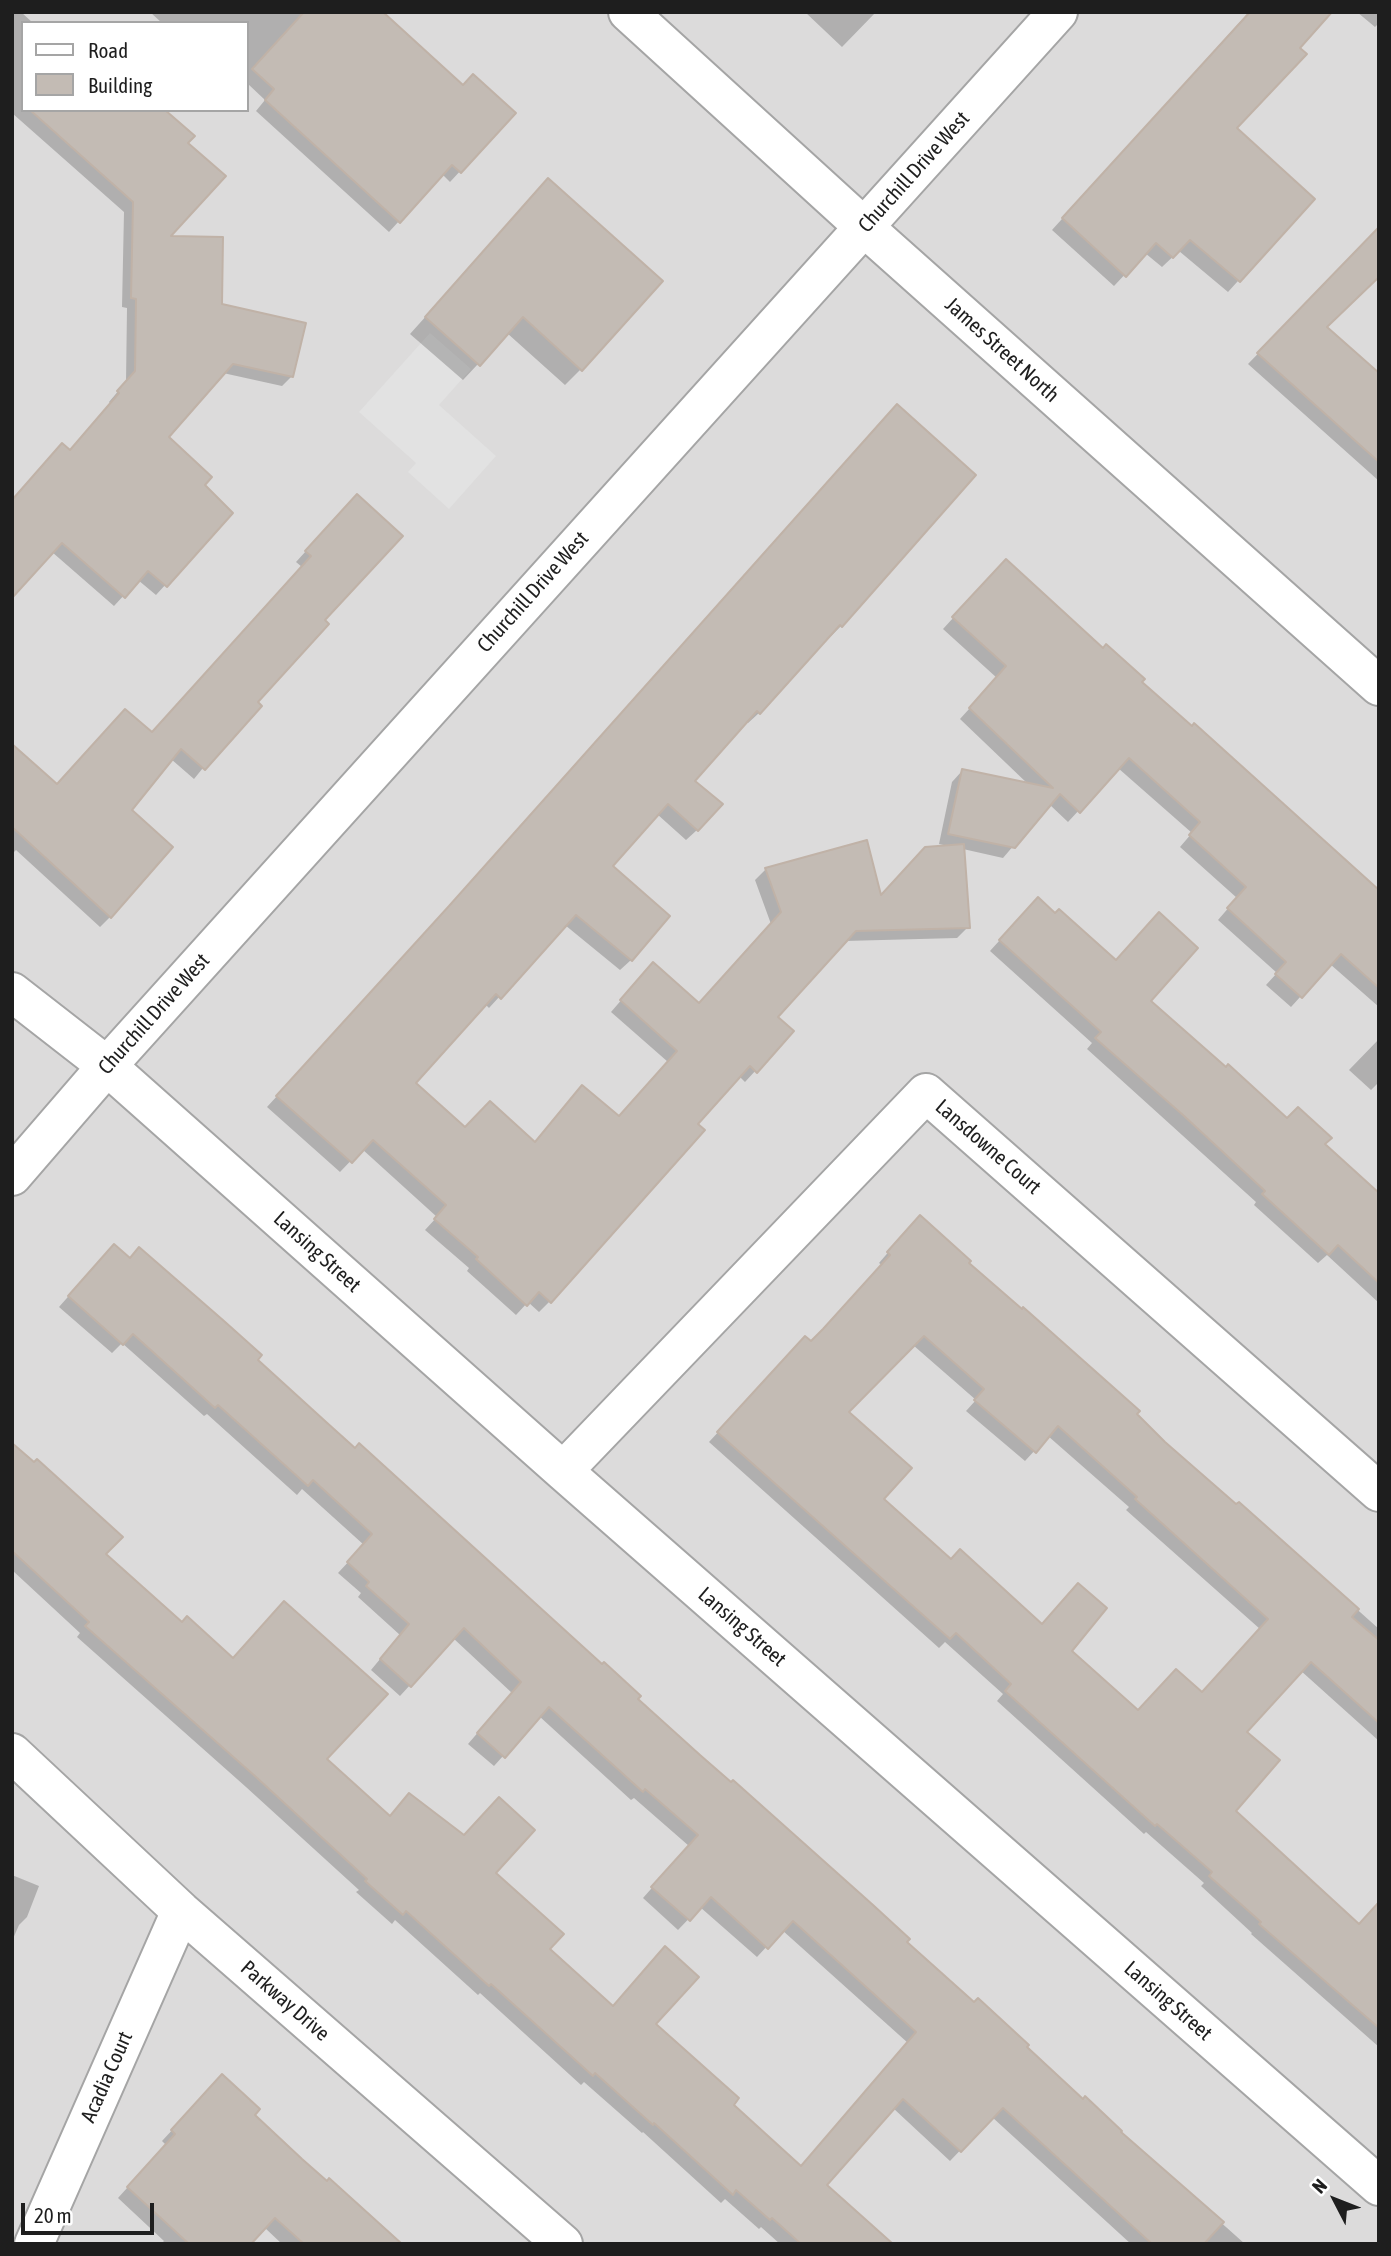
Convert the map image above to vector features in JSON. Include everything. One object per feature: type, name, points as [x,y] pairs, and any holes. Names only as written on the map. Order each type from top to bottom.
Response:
[{"type":"street","name":"James Street North","points":[[628,12],[865,228],[1379,686]]},
{"type":"street","name":"Churchill Drive West","points":[[12,1175],[107,1066],[1058,12]]},
{"type":"street","name":"Lansing Street","points":[[12,992],[107,1066],[563,1471],[1379,2186]]},
{"type":"street","name":"Lansdowne Court","points":[[563,1471],[926,1093],[1379,1492]]},
{"type":"street","name":"Parkway Drive","points":[[12,1753],[181,1910],[563,2244]]},
{"type":"street","name":"Acadia Court","points":[[34,2244],[181,1910]]},
{"type":"shaded area","points":[[12,12],[1379,12],[1379,2244],[12,2244]]},
{"type":"shaded area","points":[[430,333],[471,369],[439,405],[496,456],[449,509],[408,472],[416,463],[359,412]]},
{"type":"building","points":[[304,12],[383,12],[463,85],[473,74],[516,113],[461,173],[452,165],[400,223],[265,100],[274,89],[252,69]]},
{"type":"building","points":[[1250,12],[1332,12],[1300,48],[1307,54],[1237,128],[1315,199],[1240,282],[1190,240],[1173,258],[1156,243],[1126,277],[1062,218]]},
{"type":"building","points":[[32,112],[167,112],[195,136],[188,143],[226,176],[171,236],[223,237],[222,304],[306,323],[293,377],[233,364],[169,437],[212,477],[205,485],[233,513],[167,587],[148,571],[125,598],[62,543],[12,598],[12,500],[62,443],[70,450],[135,371],[136,299],[131,298],[133,202]]},
{"type":"building","points":[[548,178],[663,281],[582,371],[523,317],[480,366],[425,317]]},
{"type":"building","points":[[1379,227],[1379,277],[1327,327],[1379,373],[1379,462],[1257,353]]},
{"type":"building","points":[[897,404],[976,475],[842,627],[840,625],[760,714],[757,711],[695,781],[723,804],[698,831],[668,804],[613,866],[670,916],[632,961],[576,915],[501,999],[496,994],[416,1083],[465,1127],[490,1101],[535,1142],[582,1085],[619,1116],[677,1051],[620,1000],[653,962],[699,1003],[781,912],[765,868],[867,840],[881,895],[925,847],[964,844],[970,928],[856,931],[778,1017],[794,1031],[757,1073],[750,1066],[698,1124],[705,1130],[551,1303],[539,1292],[527,1306],[476,1259],[478,1257],[434,1219],[446,1205],[373,1140],[352,1163],[276,1096]]},
{"type":"building","points":[[357,494],[403,536],[325,620],[329,624],[258,702],[262,706],[205,770],[181,749],[132,810],[173,847],[111,918],[12,827],[12,744],[57,784],[125,709],[152,732],[311,556],[305,551]]},
{"type":"building","points":[[1006,559],[1103,648],[1106,644],[1145,679],[1142,682],[1192,726],[1194,723],[1379,890],[1379,988],[1341,954],[1302,998],[1275,974],[1286,962],[1227,908],[1246,887],[1189,835],[1200,822],[1129,758],[1080,813],[1060,794],[1015,848],[948,834],[962,769],[1053,788],[969,708],[1006,666],[952,617]]},
{"type":"building","points":[[1038,897],[1055,913],[1059,909],[1116,960],[1159,912],[1198,948],[1151,1001],[1226,1067],[1228,1064],[1287,1118],[1298,1107],[1332,1138],[1325,1144],[1379,1193],[1379,1283],[1338,1245],[1329,1255],[1262,1194],[1265,1191],[1095,1038],[1101,1032],[999,940]]},
{"type":"building","points":[[920,1215],[971,1261],[969,1263],[1140,1411],[1137,1414],[1165,1442],[1236,1504],[1239,1502],[1359,1609],[1352,1617],[1379,1640],[1379,1723],[1311,1662],[1247,1732],[1280,1760],[1236,1811],[1359,1924],[1379,1902],[1379,2028],[1259,1924],[1261,1922],[1209,1876],[1212,1872],[1157,1824],[1155,1826],[1005,1691],[1011,1684],[956,1633],[950,1639],[717,1432],[805,1336],[811,1341],[823,1329],[890,1255],[887,1252]],"holes":[[[924,1336],[984,1389],[974,1400],[1036,1453],[1058,1426],[1268,1619],[1202,1692],[1176,1669],[1138,1710],[1072,1651],[1107,1608],[1078,1583],[1042,1624],[960,1549],[951,1559],[884,1499],[912,1468],[849,1412]]]},
{"type":"building","points":[[114,1244],[130,1258],[139,1247],[224,1321],[262,1355],[258,1360],[325,1421],[355,1448],[359,1443],[602,1664],[604,1662],[641,1696],[638,1699],[700,1755],[731,1782],[733,1780],[873,1905],[910,1939],[907,1942],[974,2002],[978,1998],[1083,2099],[1085,2096],[1121,2132],[1224,2222],[1204,2244],[1152,2244],[1003,2108],[961,2152],[903,2099],[827,2185],[893,2244],[801,2244],[736,2190],[733,2195],[654,2123],[653,2125],[595,2073],[593,2076],[406,1911],[403,1915],[256,1777],[85,1626],[89,1622],[12,1551],[12,1443],[34,1462],[37,1459],[123,1537],[106,1554],[182,1622],[187,1616],[233,1658],[284,1601],[388,1694],[327,1759],[390,1816],[409,1793],[464,1835],[499,1797],[535,1830],[496,1873],[564,1934],[550,1949],[613,2006],[665,1946],[699,1977],[656,2024],[739,2098],[734,2105],[801,2166],[916,2032],[793,1921],[768,1949],[711,1897],[690,1921],[651,1887],[698,1835],[645,1789],[643,1792],[549,1707],[505,1758],[477,1733],[521,1682],[464,1628],[411,1687],[380,1659],[409,1624],[366,1586],[369,1582],[347,1562],[372,1534],[313,1480],[308,1486],[218,1405],[215,1408],[133,1334],[123,1345],[68,1296]]},
{"type":"building","points":[[222,2074],[260,2109],[255,2115],[327,2181],[329,2178],[402,2244],[304,2244],[275,2218],[251,2244],[189,2244],[127,2187],[175,2134],[171,2130]]}]
